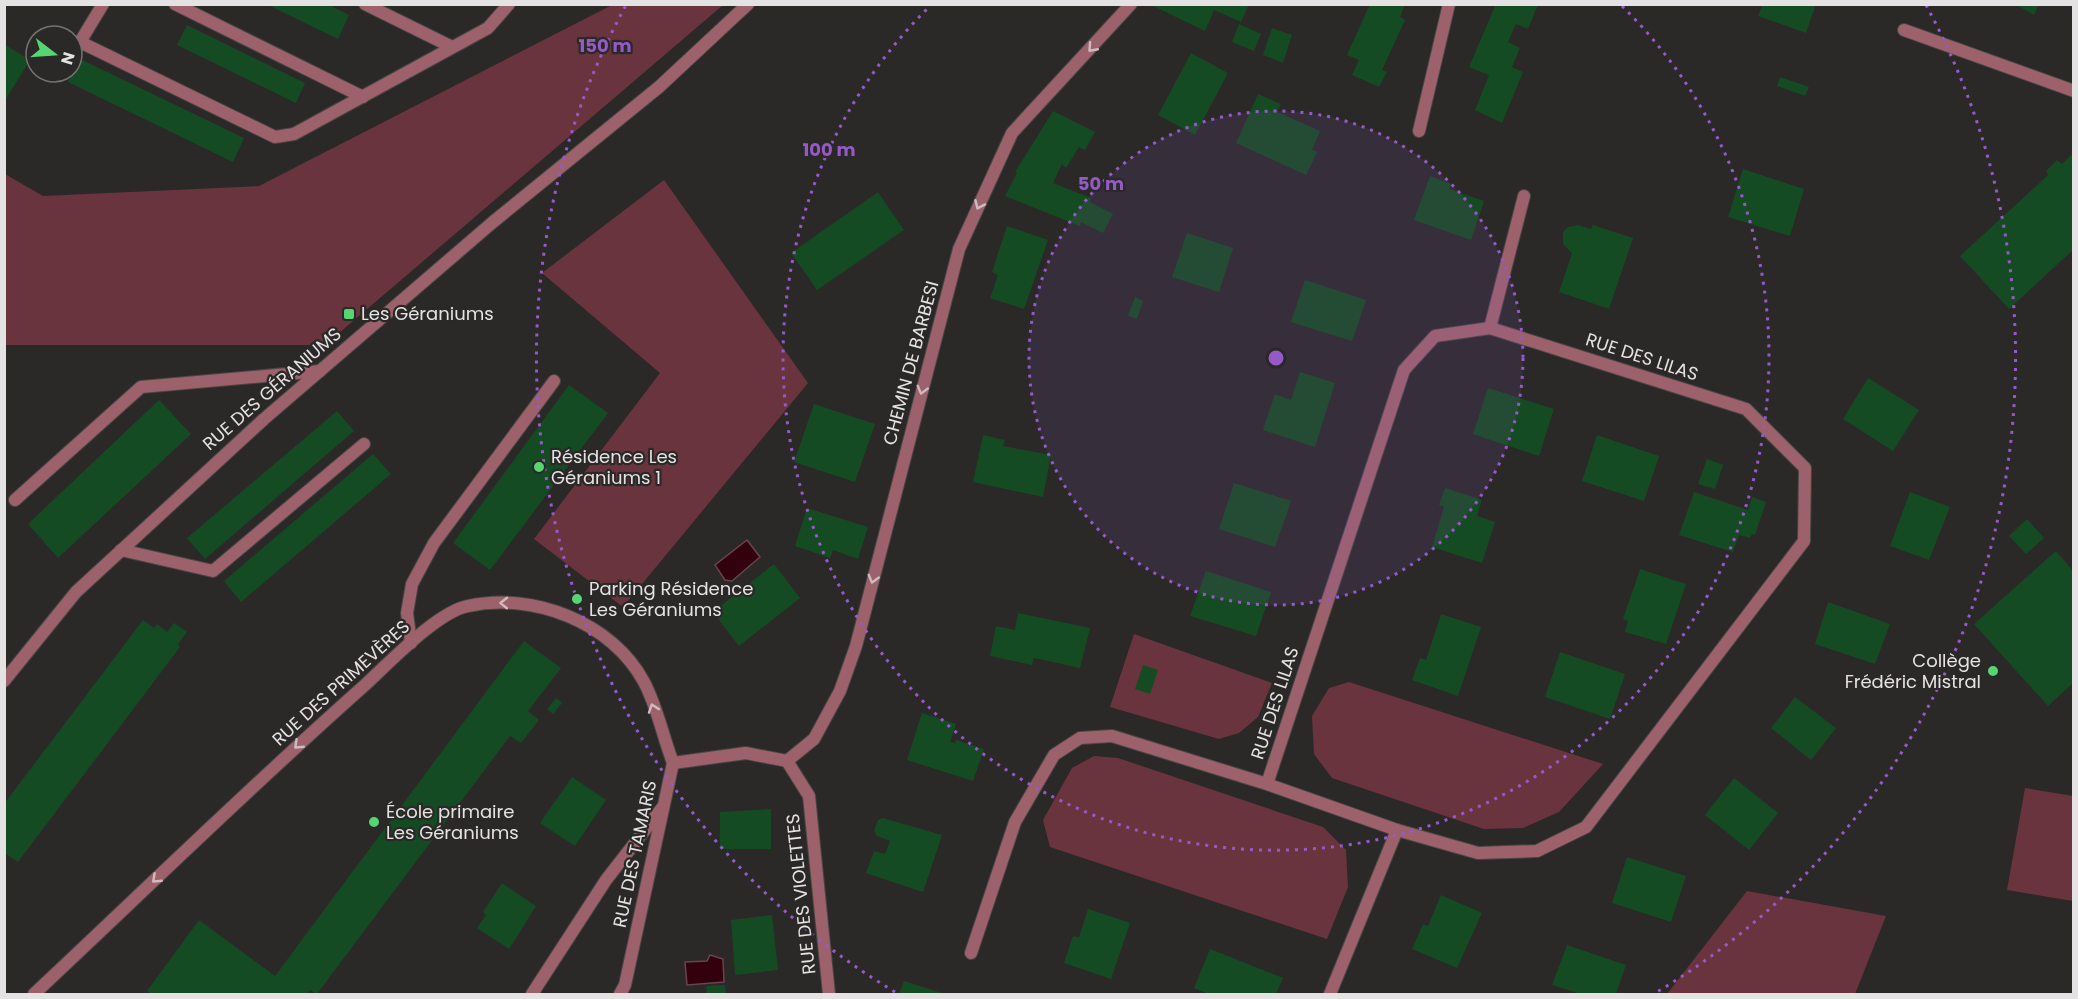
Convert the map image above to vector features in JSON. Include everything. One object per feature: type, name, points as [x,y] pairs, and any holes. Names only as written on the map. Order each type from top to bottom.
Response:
[{"type":"street","points":[[103,4],[80,42],[275,137],[294,134],[453,47],[488,27],[509,4]]},
{"type":"street","points":[[175,4],[363,97]]},
{"type":"street","points":[[365,4],[453,47]]},
{"type":"street","name":"RUE DES GÉRANIUMS","points":[[4,681],[76,592],[264,418],[492,222],[659,87],[748,4]]},
{"type":"street","name":"CHEMIN DE BARBESI","points":[[787,761],[814,739],[840,691],[856,646],[959,249],[1012,133],[1131,4]]},
{"type":"street","points":[[1419,131],[1449,4]]},
{"type":"street","points":[[1904,30],[2073,91]]},
{"type":"street","points":[[1490,328],[1524,196]]},
{"type":"street","name":"RUE DES LILAS","points":[[1490,328],[1746,409],[1805,468],[1804,541],[1586,827],[1537,851],[1478,853],[1397,830],[1267,784],[1404,370],[1434,336],[1490,328]]},
{"type":"street","points":[[15,500],[141,387],[320,371]]},
{"type":"street","points":[[411,643],[407,613],[412,584],[434,543],[554,381]]},
{"type":"street","points":[[121,550],[213,571],[364,444]]},
{"type":"street","name":"RUE DES PRIMEVÈRES","points":[[34,994],[411,643],[431,626],[466,606],[524,603],[574,619],[613,643],[644,682],[673,763]]},
{"type":"street","points":[[971,953],[1016,822],[1054,755],[1080,738],[1112,736],[1267,784]]},
{"type":"street","name":"RUE DES TAMARIS","points":[[620,994],[625,985],[673,763],[746,753],[787,761]]},
{"type":"street","name":"RUE DES VIOLETTES","points":[[787,761],[809,796],[829,994]]},
{"type":"street","points":[[532,994],[606,880],[663,806]]},
{"type":"street","points":[[1330,994],[1397,830]]},
{"type":"shaded area","points":[[612,5],[723,5],[325,345],[5,345],[5,174],[43,196],[259,186]]},
{"type":"shaded area","points":[[664,180],[808,383],[623,607],[534,539],[660,373],[542,273]]},
{"type":"shaded area","points":[[747,540],[760,557],[732,581],[725,580],[715,565]]},
{"type":"shaded area","points":[[1134,634],[1272,683],[1258,717],[1239,733],[1219,739],[1110,707]]},
{"type":"shaded area","points":[[1349,682],[1603,764],[1559,812],[1523,828],[1484,829],[1332,778],[1314,754],[1312,716],[1329,688]]},
{"type":"shaded area","points":[[1094,756],[1118,758],[1323,827],[1346,850],[1348,887],[1327,939],[1050,847],[1043,820],[1072,768]]},
{"type":"shaded area","points":[[2025,788],[2073,796],[2073,901],[2007,890]]},
{"type":"shaded area","points":[[1747,891],[1886,916],[1855,994],[1667,994]]},
{"type":"shaded area","points":[[710,955],[723,959],[724,982],[687,985],[685,962],[707,961]]},
{"type":"building","points":[[266,4],[327,4],[349,15],[338,39]]},
{"type":"building","points":[[1149,4],[1249,4],[1241,22],[1214,10],[1205,31]]},
{"type":"building","points":[[1370,4],[1405,4],[1400,17],[1405,20],[1382,70],[1387,72],[1379,87],[1352,75],[1359,60],[1347,55]]},
{"type":"building","points":[[1496,4],[1538,4],[1528,29],[1516,24],[1508,42],[1520,48],[1512,67],[1523,72],[1502,123],[1475,110],[1489,75],[1469,67]]},
{"type":"building","points":[[1763,4],[1816,4],[1806,33],[1758,16]]},
{"type":"building","points":[[2015,4],[2039,4],[2034,15]]},
{"type":"building","points":[[1239,24],[1261,34],[1254,51],[1232,42]]},
{"type":"building","points":[[187,25],[305,83],[296,103],[177,45]]},
{"type":"building","points":[[1272,28],[1292,35],[1283,63],[1263,55]]},
{"type":"building","points":[[4,44],[24,56],[24,70],[4,102]]},
{"type":"building","points":[[1191,53],[1228,73],[1195,135],[1158,115]]},
{"type":"building","points":[[84,61],[244,138],[233,162],[72,84],[84,84]]},
{"type":"building","points":[[1780,77],[1809,87],[1805,96],[1777,86]]},
{"type":"building","points":[[1258,94],[1281,104],[1277,112],[1320,131],[1312,150],[1317,152],[1306,175],[1236,143]]},
{"type":"building","points":[[1053,111],[1095,132],[1085,150],[1079,147],[1066,168],[1062,164],[1053,183],[1091,198],[1090,202],[1113,214],[1103,233],[1081,222],[1080,226],[1005,196],[1017,173],[1015,172]]},
{"type":"building","points":[[2073,153],[2073,250],[2009,309],[1960,256],[2048,175],[2046,171],[2057,160],[2062,164]]},
{"type":"building","points":[[1743,169],[1804,189],[1790,236],[1728,217]]},
{"type":"building","points":[[1430,176],[1451,184],[1449,189],[1484,201],[1471,240],[1414,220]]},
{"type":"building","points":[[878,192],[904,230],[817,290],[791,253]]},
{"type":"building","points":[[1578,225],[1591,229],[1593,225],[1633,238],[1609,309],[1559,292],[1572,253],[1563,244],[1563,232],[1568,227]]},
{"type":"building","points":[[1007,226],[1048,240],[1024,309],[990,298],[998,275],[992,272]]},
{"type":"building","points":[[1187,233],[1233,248],[1219,292],[1172,277]]},
{"type":"building","points":[[1305,280],[1366,300],[1352,341],[1291,322]]},
{"type":"building","points":[[1135,297],[1143,301],[1137,319],[1128,316]]},
{"type":"building","points":[[1300,372],[1335,383],[1315,447],[1263,430],[1275,394],[1291,400]]},
{"type":"building","points":[[1868,378],[1919,410],[1893,451],[1843,419]]},
{"type":"building","name":"Résidence Les Géraniums 1","points":[[569,385],[608,413],[490,570],[453,543]]},
{"type":"building","points":[[1488,388],[1554,409],[1539,456],[1473,434]]},
{"type":"building","points":[[159,400],[191,434],[58,558],[28,524]]},
{"type":"building","points":[[814,404],[875,424],[855,482],[794,462]]},
{"type":"building","points":[[337,411],[354,431],[205,559],[187,538]]},
{"type":"building","points":[[983,435],[1005,440],[1003,446],[1051,455],[1043,497],[973,482]]},
{"type":"building","points":[[1597,435],[1659,456],[1644,501],[1582,481]]},
{"type":"building","points":[[373,454],[391,474],[241,602],[224,581]]},
{"type":"building","points":[[1707,459],[1723,465],[1715,489],[1698,484]]},
{"type":"building","points":[[1234,483],[1291,501],[1275,547],[1219,529]]},
{"type":"building","points":[[1445,488],[1482,500],[1477,516],[1495,522],[1482,563],[1432,547],[1444,507],[1439,505]]},
{"type":"building","points":[[1694,492],[1748,510],[1752,497],[1766,502],[1755,535],[1752,534],[1750,538],[1739,535],[1733,552],[1679,535]]},
{"type":"building","points":[[1910,492],[1950,507],[1929,560],[1890,546]]},
{"type":"building","points":[[807,508],[868,527],[858,559],[833,550],[830,558],[795,546]]},
{"type":"building","points":[[2027,519],[2044,538],[2026,554],[2009,536]]},
{"type":"building","points":[[2056,551],[2073,571],[2073,683],[2048,706],[1974,624]]},
{"type":"building","points":[[774,564],[800,598],[739,646],[713,612]]},
{"type":"building","points":[[1640,569],[1686,584],[1666,644],[1625,632],[1628,621],[1623,619]]},
{"type":"building","points":[[1206,571],[1271,592],[1256,636],[1190,616]]},
{"type":"building","points":[[1828,602],[1890,624],[1875,664],[1815,644]]},
{"type":"building","points":[[1018,613],[1090,628],[1080,668],[1034,658],[1032,665],[990,656],[996,626],[1015,630]]},
{"type":"building","points":[[1441,614],[1481,627],[1458,696],[1412,680],[1420,658],[1426,660]]},
{"type":"building","points":[[143,620],[154,628],[157,624],[167,632],[174,623],[187,632],[178,644],[180,647],[18,862],[4,853],[4,804]]},
{"type":"building","points":[[524,641],[561,668],[528,711],[539,720],[521,743],[510,736],[317,994],[310,990],[307,994],[151,994],[147,991],[199,920],[275,976]]},
{"type":"building","points":[[1560,652],[1625,674],[1610,719],[1545,697]]},
{"type":"building","points":[[1143,665],[1158,670],[1150,694],[1135,689]]},
{"type":"building","points":[[1795,697],[1836,728],[1811,760],[1771,728]]},
{"type":"building","points":[[556,698],[562,703],[553,714],[547,709]]},
{"type":"building","points":[[922,713],[956,724],[950,742],[955,743],[956,740],[984,749],[973,781],[907,760]]},
{"type":"building","points":[[572,777],[606,800],[575,846],[540,823]]},
{"type":"building","points":[[1734,778],[1778,813],[1749,850],[1705,815]]},
{"type":"building","points":[[771,809],[771,849],[720,849],[720,812]]},
{"type":"building","points":[[883,818],[942,835],[923,892],[866,873],[874,851],[885,854],[890,841],[877,836],[874,831],[878,820]]},
{"type":"building","points":[[1627,857],[1686,876],[1671,922],[1612,903]]},
{"type":"building","points":[[502,883],[536,906],[509,949],[477,928],[486,915],[483,912]]},
{"type":"building","points":[[1441,895],[1482,913],[1457,968],[1412,949],[1423,924],[1428,926]]},
{"type":"building","points":[[1088,909],[1130,923],[1111,979],[1064,963],[1073,936],[1079,937]]},
{"type":"building","points":[[772,915],[778,970],[735,975],[731,920]]},
{"type":"building","points":[[1567,945],[1626,965],[1616,994],[1581,994],[1552,985]]},
{"type":"building","points":[[1210,949],[1283,978],[1276,994],[1209,994],[1194,988]]},
{"type":"building","points":[[904,981],[945,994],[899,994]]},
{"type":"building","points":[[725,985],[726,994],[707,994],[706,986]]},
{"type":"place","name":"Les Géraniums","points":[[349,314]]},
{"type":"place","name":"Résidence Les Géraniums 1","points":[[539,467]]},
{"type":"place","name":"Parking Résidence Les Géraniums","points":[[577,599]]},
{"type":"place","name":"Collège Frédéric Mistral","points":[[1993,671]]},
{"type":"place","name":"École primaire Les Géraniums","points":[[374,822]]}]
